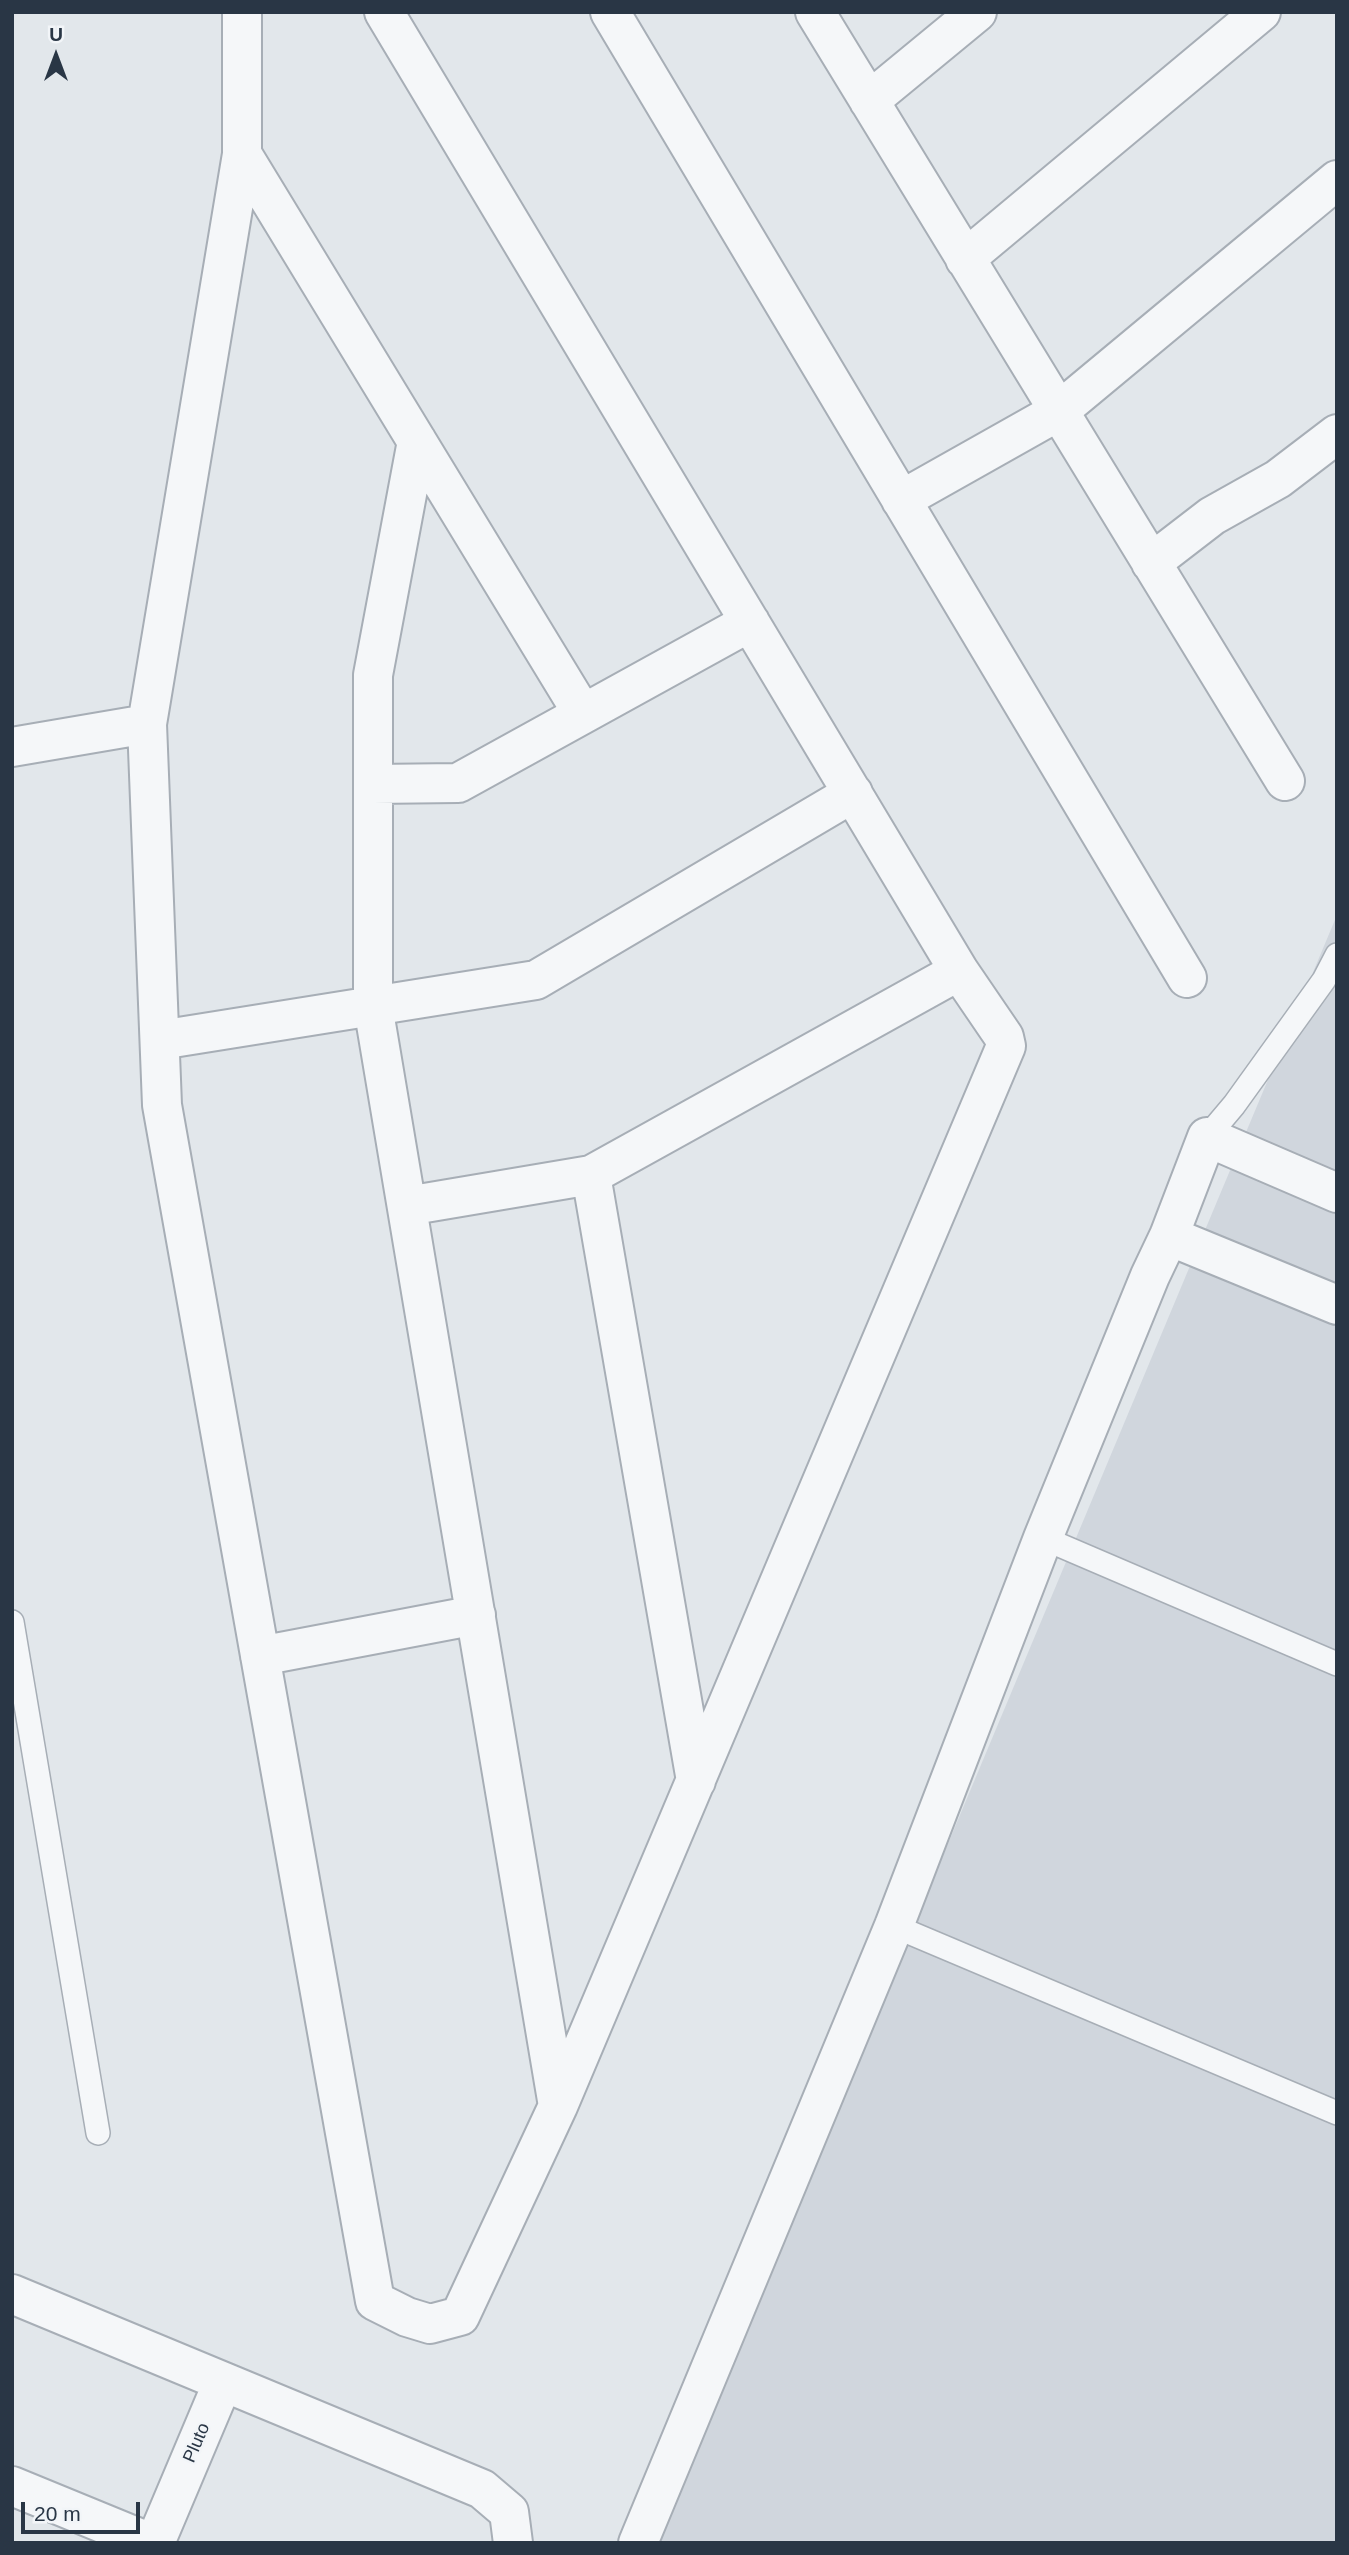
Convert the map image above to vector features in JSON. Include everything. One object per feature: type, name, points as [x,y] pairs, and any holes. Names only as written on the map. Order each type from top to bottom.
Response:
[{"type":"street","points":[[242,12],[242,154],[146,724],[162,1105],[375,2301],[407,2317],[430,2324],[460,2316],[558,2106],[1006,1048],[1004,1037],[960,971],[384,12]]},
{"type":"street","points":[[610,12],[1187,978]]},
{"type":"street","points":[[815,12],[1285,780]]},
{"type":"street","points":[[869,101],[977,12]]},
{"type":"street","points":[[965,258],[1261,12]]},
{"type":"street","points":[[242,154],[583,714]]},
{"type":"street","points":[[901,499],[1059,411],[1337,180]]},
{"type":"street","points":[[1151,563],[1212,516],[1278,478],[1337,434]]},
{"type":"street","points":[[417,441],[373,675],[373,1006],[558,2106]]},
{"type":"street","points":[[373,785],[458,783],[750,622]]},
{"type":"street","points":[[12,747],[146,724]]},
{"type":"street","points":[[160,1040],[537,979],[853,793]]},
{"type":"street","points":[[407,1206],[591,1175],[960,971]]},
{"type":"street","points":[[638,2543],[894,1926],[1043,1538],[1150,1276],[1169,1236],[1207,1137],[1337,1193]]},
{"type":"street","points":[[591,1175],[696,1781]]},
{"type":"street","points":[[1169,1236],[1337,1305]]},
{"type":"street","points":[[260,1657],[476,1615]]},
{"type":"street","points":[[12,2294],[482,2489],[509,2512],[513,2543]]},
{"type":"street","name":"Pluto","points":[[153,2543],[223,2382]]},
{"type":"street","points":[[12,2486],[153,2543]]},
{"type":"lane","points":[[1207,1137],[1324,979],[1337,955]]},
{"type":"lane","points":[[1043,1538],[1337,1664]]},
{"type":"lane","points":[[12,1622],[98,2133]]},
{"type":"lane","points":[[894,1926],[1337,2113]]},
{"type":"shaded area","points":[[1337,915],[1337,2543],[655,2543]]}]
